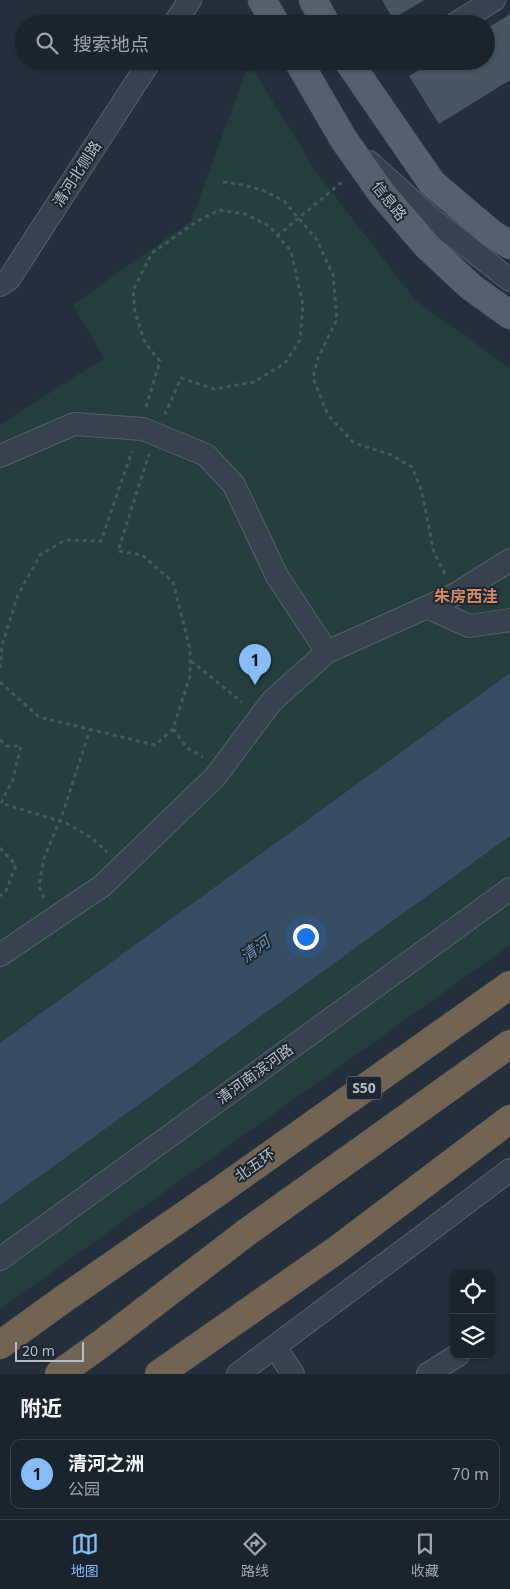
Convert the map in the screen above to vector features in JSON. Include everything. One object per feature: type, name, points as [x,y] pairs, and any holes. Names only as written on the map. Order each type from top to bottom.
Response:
[{"type":"highway","name":"北五环","points":[[0,1345],[510,985]]},
{"type":"highway","points":[[59,1374],[247,1232],[510,1044]]},
{"type":"highway","points":[[159,1374],[338,1249],[510,1119]]},
{"type":"main road","points":[[262,0],[271,15]]},
{"type":"main road","points":[[314,0],[322,15]]},
{"type":"main road","name":"信息路","points":[[303,70],[344,140],[383,195],[427,246],[471,287],[510,315]]},
{"type":"main road","points":[[354,70],[432,183],[492,234],[510,245]]},
{"type":"street","points":[[180,15],[190,0]]},
{"type":"street","points":[[470,15],[494,0]]},
{"type":"street","name":"清河北侧路","points":[[0,284],[9,279],[144,70]]},
{"type":"street","points":[[344,140],[432,219],[510,280]]},
{"type":"street","points":[[432,183],[488,263]]},
{"type":"street","points":[[0,456],[74,424],[148,431],[206,455],[234,485],[277,576],[327,652]]},
{"type":"street","points":[[0,955],[102,886],[215,776],[272,701],[327,652],[456,594],[510,560]]},
{"type":"street","points":[[427,607],[469,626],[510,620]]},
{"type":"street","name":"清河南滨河路","points":[[0,1260],[510,889]]},
{"type":"street","points":[[238,1374],[510,1170]]},
{"type":"street","points":[[275,1347],[293,1374]]},
{"type":"street","points":[[428,1374],[452,1359]]},
{"type":"path","points":[[278,236],[362,166]]},
{"type":"path","points":[[222,182],[243,184],[262,190],[284,201],[317,240],[333,275],[336,319],[318,358],[313,378],[328,415],[354,443],[389,454],[412,467],[422,492],[434,552],[456,594]]},
{"type":"path","points":[[0,668],[2,646],[18,597],[40,555],[65,540],[102,541],[148,431],[181,378],[214,388],[254,382],[285,363],[300,340],[303,305],[291,251],[269,226],[245,214],[219,210],[196,222],[152,253],[133,290],[135,312],[144,343],[160,361],[148,431],[118,550],[142,556],[173,582],[190,649],[190,676],[173,729],[155,745],[39,717],[0,682]]},
{"type":"path","points":[[190,660],[244,703],[263,712]]},
{"type":"path","points":[[54,919],[39,886],[44,858],[59,821],[90,729]]},
{"type":"path","points":[[173,729],[187,748],[221,769]]},
{"type":"path","points":[[0,740],[7,746],[21,746],[13,778],[0,803],[66,823],[92,838],[122,867]]},
{"type":"path","points":[[0,848],[16,865],[6,890],[0,896]]},
{"type":"green space","points":[[246,70],[253,70],[317,173],[416,301],[510,368],[510,945],[0,1309],[0,425],[104,358],[73,305],[191,221]]},
{"type":"water","name":"清河","points":[[510,673],[510,836],[0,1205],[0,1043]]},
{"type":"building","points":[[382,0],[424,0],[400,15],[391,15]]},
{"type":"building","points":[[510,14],[510,80],[439,124],[409,76],[419,70],[495,70],[495,23]]},
{"type":"place","name":"清河之洲","points":[[255,685]]},
{"type":"district","name":"朱房西洼","points":[[466,596]]}]
